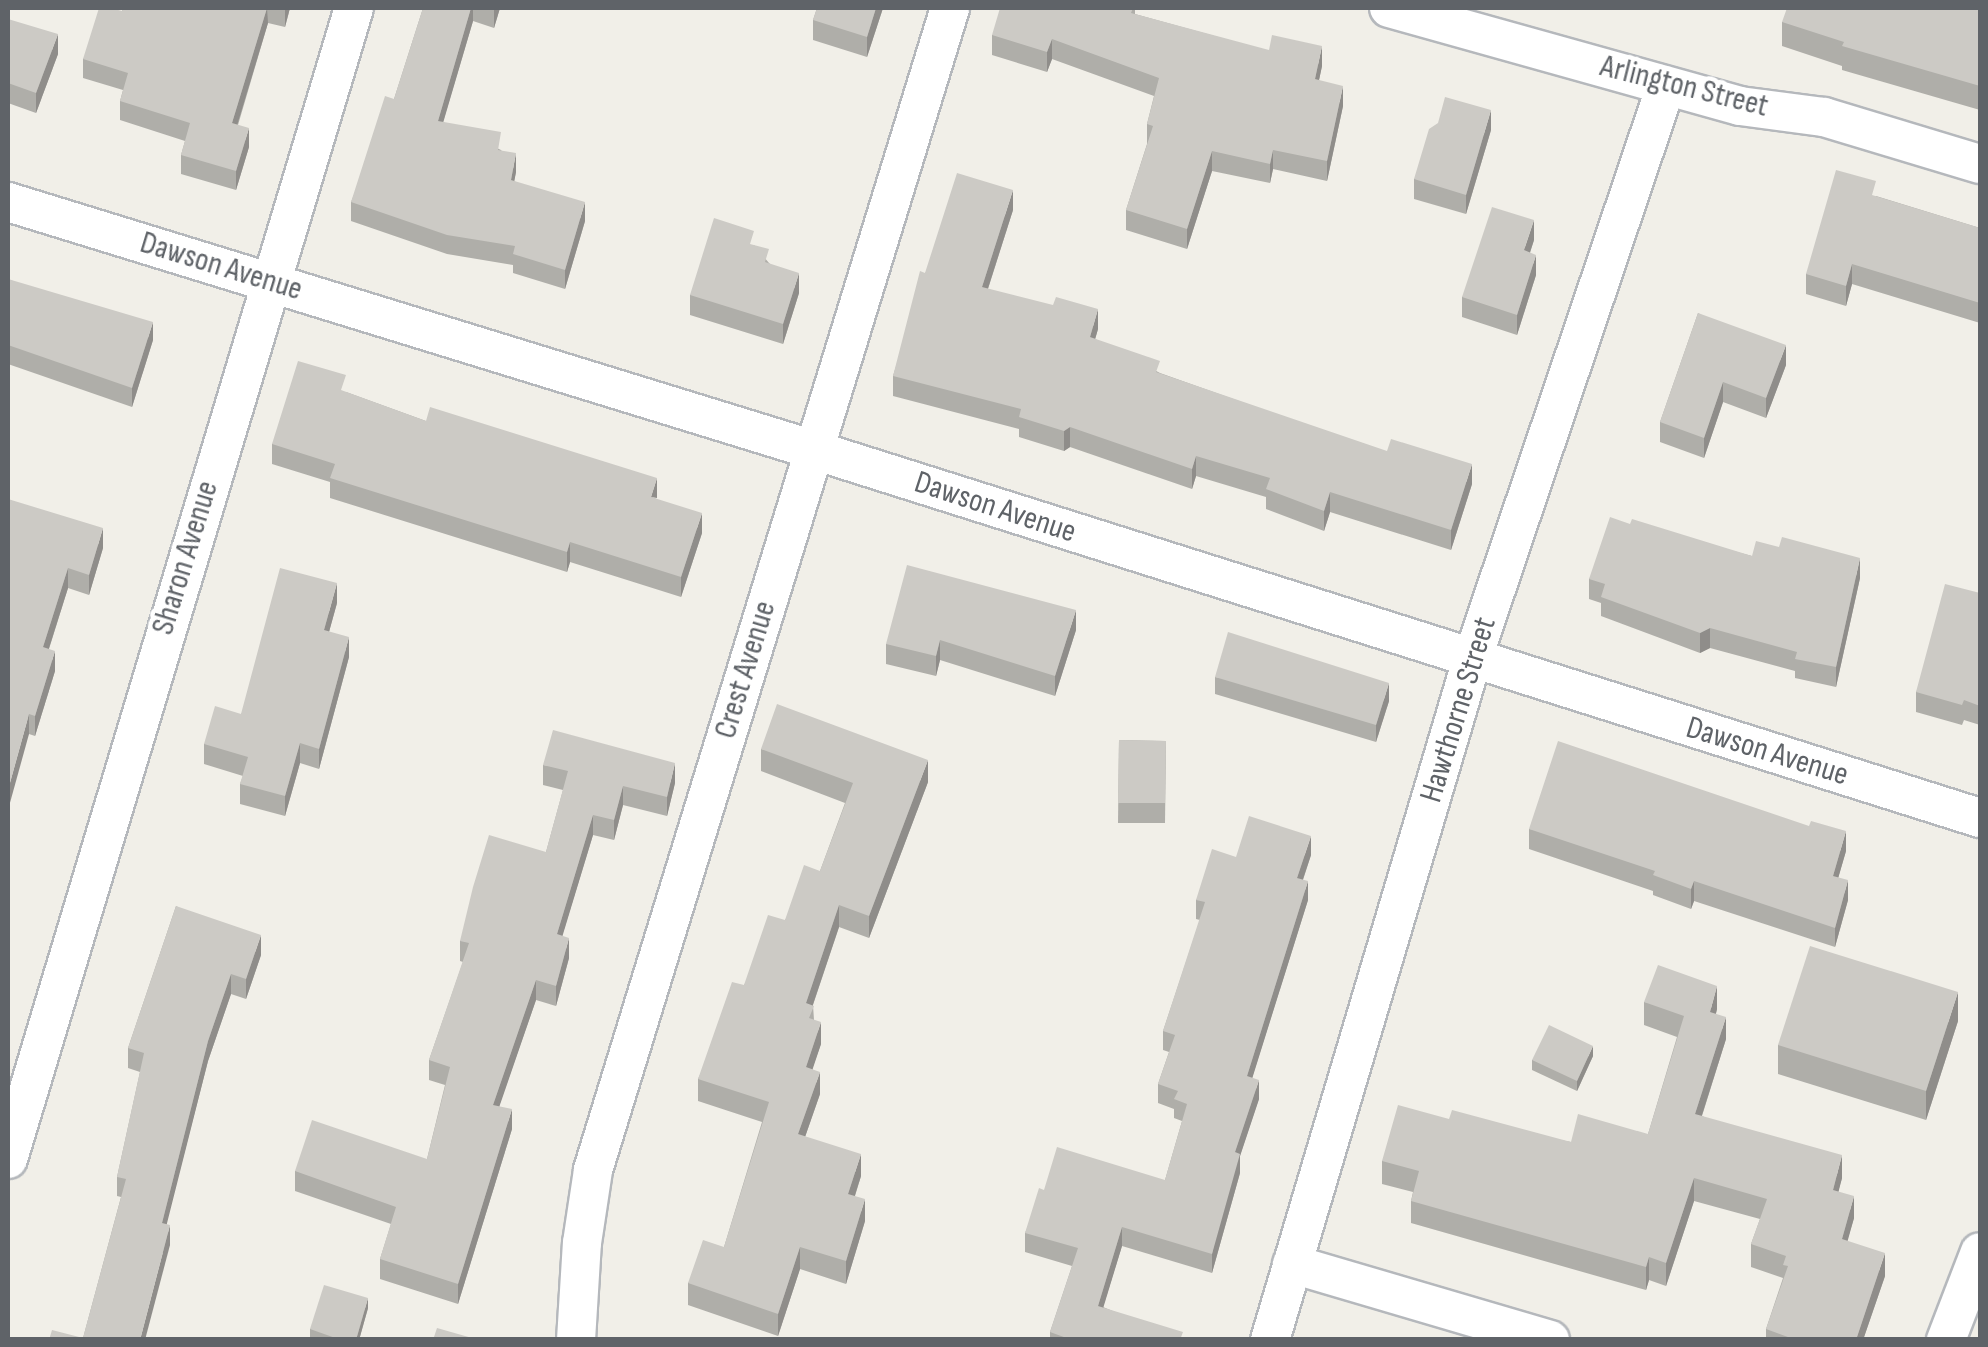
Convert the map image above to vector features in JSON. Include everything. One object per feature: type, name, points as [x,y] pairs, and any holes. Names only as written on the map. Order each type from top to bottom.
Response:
[{"type":"street","name":"Sharon Avenue","points":[[8,1159],[14,1107],[354,8]]},
{"type":"street","name":"Crest Avenue","points":[[576,1340],[582,1243],[593,1170],[950,8]]},
{"type":"street","name":"Arlington Street","points":[[1389,8],[1740,106],[1824,117],[1980,164]]},
{"type":"street","name":"Hawthorne Street","points":[[1270,1340],[1472,660],[1666,86]]},
{"type":"street","name":"Dawson Avenue","points":[[8,202],[814,450],[1980,818]]},
{"type":"street","points":[[1946,1340],[1980,1252]]},
{"type":"street","points":[[1292,1264],[1550,1340]]},
{"type":"building","points":[[99,8],[267,8],[232,123],[249,128],[236,171],[181,155],[190,123],[120,101],[128,73],[83,59]]},
{"type":"building","points":[[423,8],[471,8],[438,121],[501,132],[498,150],[516,153],[511,180],[585,202],[565,270],[513,254],[515,246],[447,235],[351,202],[385,96],[394,99]]},
{"type":"building","points":[[817,8],[876,8],[867,37],[813,20]]},
{"type":"building","points":[[1000,8],[1133,8],[1131,13],[1269,50],[1272,35],[1322,46],[1315,79],[1343,86],[1327,161],[1273,150],[1270,164],[1212,151],[1187,229],[1126,210],[1153,126],[1147,124],[1159,78],[1052,39],[1047,52],[992,35]]},
{"type":"building","points":[[1787,8],[1980,8],[1980,86],[1842,46],[1844,42],[1782,22]]},
{"type":"building","points":[[8,19],[58,34],[36,93],[8,83]]},
{"type":"building","points":[[1445,97],[1491,110],[1466,195],[1414,179],[1429,129],[1438,123]]},
{"type":"building","points":[[1836,170],[1876,181],[1872,195],[1980,228],[1980,303],[1852,264],[1846,286],[1806,274]]},
{"type":"building","points":[[957,173],[1013,190],[982,287],[1053,305],[1056,297],[1098,309],[1090,337],[1160,361],[1156,372],[1387,451],[1391,439],[1472,464],[1451,530],[1330,492],[1324,511],[1266,489],[1270,478],[1196,456],[1192,469],[1070,427],[1064,431],[1019,417],[1021,409],[893,376],[920,271],[925,273]]},
{"type":"building","points":[[1492,207],[1534,220],[1524,250],[1536,255],[1517,315],[1462,297]]},
{"type":"building","points":[[714,218],[754,231],[750,244],[769,249],[765,262],[799,273],[783,324],[690,295]]},
{"type":"building","points":[[8,279],[153,322],[132,388],[8,345]]},
{"type":"building","points":[[1698,313],[1786,345],[1766,398],[1723,382],[1704,438],[1660,422]]},
{"type":"building","points":[[298,361],[346,375],[341,390],[426,421],[430,407],[657,478],[651,497],[702,513],[681,577],[570,542],[567,552],[330,478],[335,464],[272,444]]},
{"type":"building","points":[[8,499],[103,528],[89,575],[68,568],[43,647],[55,651],[35,716],[29,714],[8,790]]},
{"type":"building","points":[[1610,517],[1630,524],[1632,519],[1752,556],[1756,541],[1779,547],[1782,537],[1860,558],[1836,667],[1795,659],[1797,652],[1710,628],[1700,633],[1601,597],[1605,584],[1589,579]]},
{"type":"building","points":[[907,565],[1076,610],[1055,676],[940,640],[936,656],[886,644]]},
{"type":"building","points":[[280,568],[337,583],[324,630],[349,637],[319,749],[300,743],[285,796],[240,784],[248,757],[204,744],[215,706],[241,714]]},
{"type":"building","points":[[1945,584],[1980,593],[1980,706],[1916,692]]},
{"type":"building","points":[[1228,632],[1389,683],[1376,725],[1215,677]]},
{"type":"building","points":[[777,704],[928,760],[869,916],[839,905],[806,1003],[814,1006],[809,1018],[821,1022],[806,1067],[820,1072],[798,1134],[861,1154],[848,1194],[865,1199],[846,1261],[800,1247],[778,1314],[688,1283],[703,1240],[724,1247],[769,1102],[698,1079],[732,982],[744,985],[768,915],[785,920],[804,865],[820,871],[853,783],[761,749]]},
{"type":"building","points":[[553,730],[675,763],[667,797],[623,786],[614,820],[593,815],[557,934],[569,938],[556,986],[536,980],[493,1105],[512,1109],[458,1284],[380,1259],[396,1207],[295,1171],[312,1120],[427,1159],[450,1067],[429,1060],[469,943],[460,941],[473,887],[489,835],[546,852],[568,771],[543,765]]},
{"type":"building","points":[[1119,740],[1166,741],[1165,803],[1118,803]]},
{"type":"building","points":[[1558,741],[1809,826],[1811,821],[1846,831],[1833,876],[1848,880],[1835,928],[1694,881],[1691,889],[1653,875],[1655,871],[1529,829]]},
{"type":"building","points":[[1249,816],[1311,836],[1297,878],[1308,881],[1247,1076],[1259,1080],[1235,1152],[1240,1154],[1212,1254],[1122,1227],[1098,1306],[1183,1332],[1180,1340],[1072,1340],[1050,1332],[1078,1248],[1025,1233],[1039,1188],[1044,1190],[1057,1147],[1165,1180],[1187,1104],[1174,1099],[1178,1091],[1158,1084],[1175,1035],[1163,1031],[1205,902],[1196,900],[1212,849],[1236,857]]},
{"type":"building","points":[[176,906],[261,935],[246,979],[231,974],[208,1041],[162,1223],[170,1225],[140,1340],[49,1340],[52,1330],[83,1338],[126,1179],[117,1177],[144,1053],[128,1048]]},
{"type":"building","points":[[1810,946],[1958,992],[1926,1091],[1778,1045]]},
{"type":"building","points":[[1658,965],[1717,986],[1710,1012],[1726,1017],[1695,1114],[1842,1155],[1833,1190],[1854,1196],[1842,1239],[1885,1253],[1856,1340],[1796,1340],[1766,1329],[1788,1266],[1783,1265],[1786,1256],[1751,1244],[1767,1199],[1694,1178],[1666,1263],[1649,1257],[1646,1267],[1411,1201],[1419,1171],[1382,1161],[1398,1105],[1449,1119],[1452,1110],[1571,1142],[1578,1114],[1648,1134],[1684,1016],[1644,1002]]},
{"type":"building","points":[[1549,1025],[1593,1046],[1577,1081],[1532,1060]]},
{"type":"building","points":[[324,1285],[368,1298],[356,1340],[341,1340],[310,1329]]},
{"type":"building","points":[[437,1328],[479,1340],[433,1340]]}]
